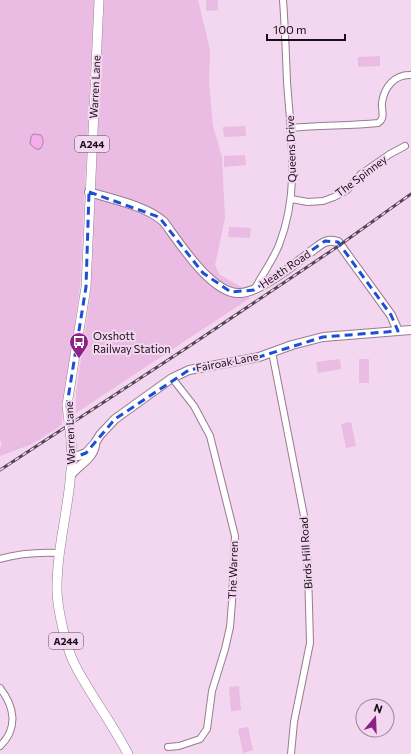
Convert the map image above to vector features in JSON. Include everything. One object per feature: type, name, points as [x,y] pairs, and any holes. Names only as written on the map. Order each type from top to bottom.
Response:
[{"type":"main road","name":"Warren Lane","points":[[99,0],[89,192],[86,287],[67,405],[72,456],[71,475],[60,554],[57,592],[69,651],[75,665],[128,754]]},
{"type":"main road","name":"Heath Road","points":[[89,192],[147,210],[159,217],[203,273],[222,288],[231,292],[240,293],[254,290],[285,271],[325,241],[338,242],[391,315],[398,331]]},
{"type":"main road","name":"Fairoak Lane","points":[[72,456],[86,453],[115,419],[172,378],[189,370],[259,356],[323,337],[398,331],[411,332]]},
{"type":"main road","points":[[71,475],[75,469],[91,456],[95,443]]},
{"type":"street","name":"Queens Drive","points":[[254,290],[279,245],[287,220],[293,180],[283,0]]},
{"type":"street","points":[[291,128],[332,124],[353,126],[378,123],[383,117],[382,104],[387,88],[391,82],[405,74],[411,74]]},
{"type":"street","name":"The Spinney","points":[[291,199],[308,202],[323,201],[334,197],[347,190],[361,174],[390,154],[405,146]]},
{"type":"street","name":"Birds Hill Road","points":[[272,352],[305,521],[308,570],[310,643],[294,722],[291,754]]},
{"type":"street","name":"The Warren","points":[[168,747],[179,746],[200,739],[207,729],[212,691],[230,627],[235,536],[210,436],[194,406],[172,378]]},
{"type":"street","points":[[0,558],[44,552],[60,554]]},
{"type":"street","points":[[0,688],[11,706],[13,715],[8,735],[0,746]]},
{"type":"highlighted area","points":[[89,192],[159,217],[203,273],[231,292],[254,290],[325,241],[338,242],[391,315],[398,331],[323,337],[259,357],[189,370],[115,419],[86,453],[78,456],[72,456],[67,405],[86,287]]},
{"type":"shaded area","points":[[0,0],[94,0],[80,286],[62,425],[32,444],[0,456],[0,447],[2,445],[0,439]]},
{"type":"shaded area","points":[[104,0],[198,0],[210,50],[209,82],[213,126],[222,157],[225,218],[215,265],[219,274],[246,290],[250,298],[76,413],[76,393],[91,290]]},
{"type":"shaded area","points":[[206,0],[218,0],[218,10],[206,11]]},
{"type":"shaded area","points":[[380,56],[380,66],[358,67],[358,57]]},
{"type":"shaded area","points":[[245,126],[246,136],[224,137],[223,127]]},
{"type":"shaded area","points":[[33,134],[41,135],[42,137],[43,144],[40,149],[36,149],[30,144]]},
{"type":"shaded area","points":[[245,155],[246,165],[224,167],[224,156]]},
{"type":"shaded area","points":[[229,227],[251,228],[250,238],[228,237]]},
{"type":"shaded area","points":[[340,359],[341,369],[318,373],[316,362]]},
{"type":"shaded area","points":[[359,359],[369,359],[369,383],[359,383]]},
{"type":"shaded area","points":[[351,422],[356,446],[346,448],[341,424]]},
{"type":"shaded area","points":[[239,686],[241,710],[231,711],[229,687]]},
{"type":"shaded area","points":[[248,727],[253,750],[243,753],[238,729]]},
{"type":"railway","points":[[0,470],[337,247],[411,194]]},
{"type":"place","name":"Oxshott Railway Station","points":[[79,359]]}]
